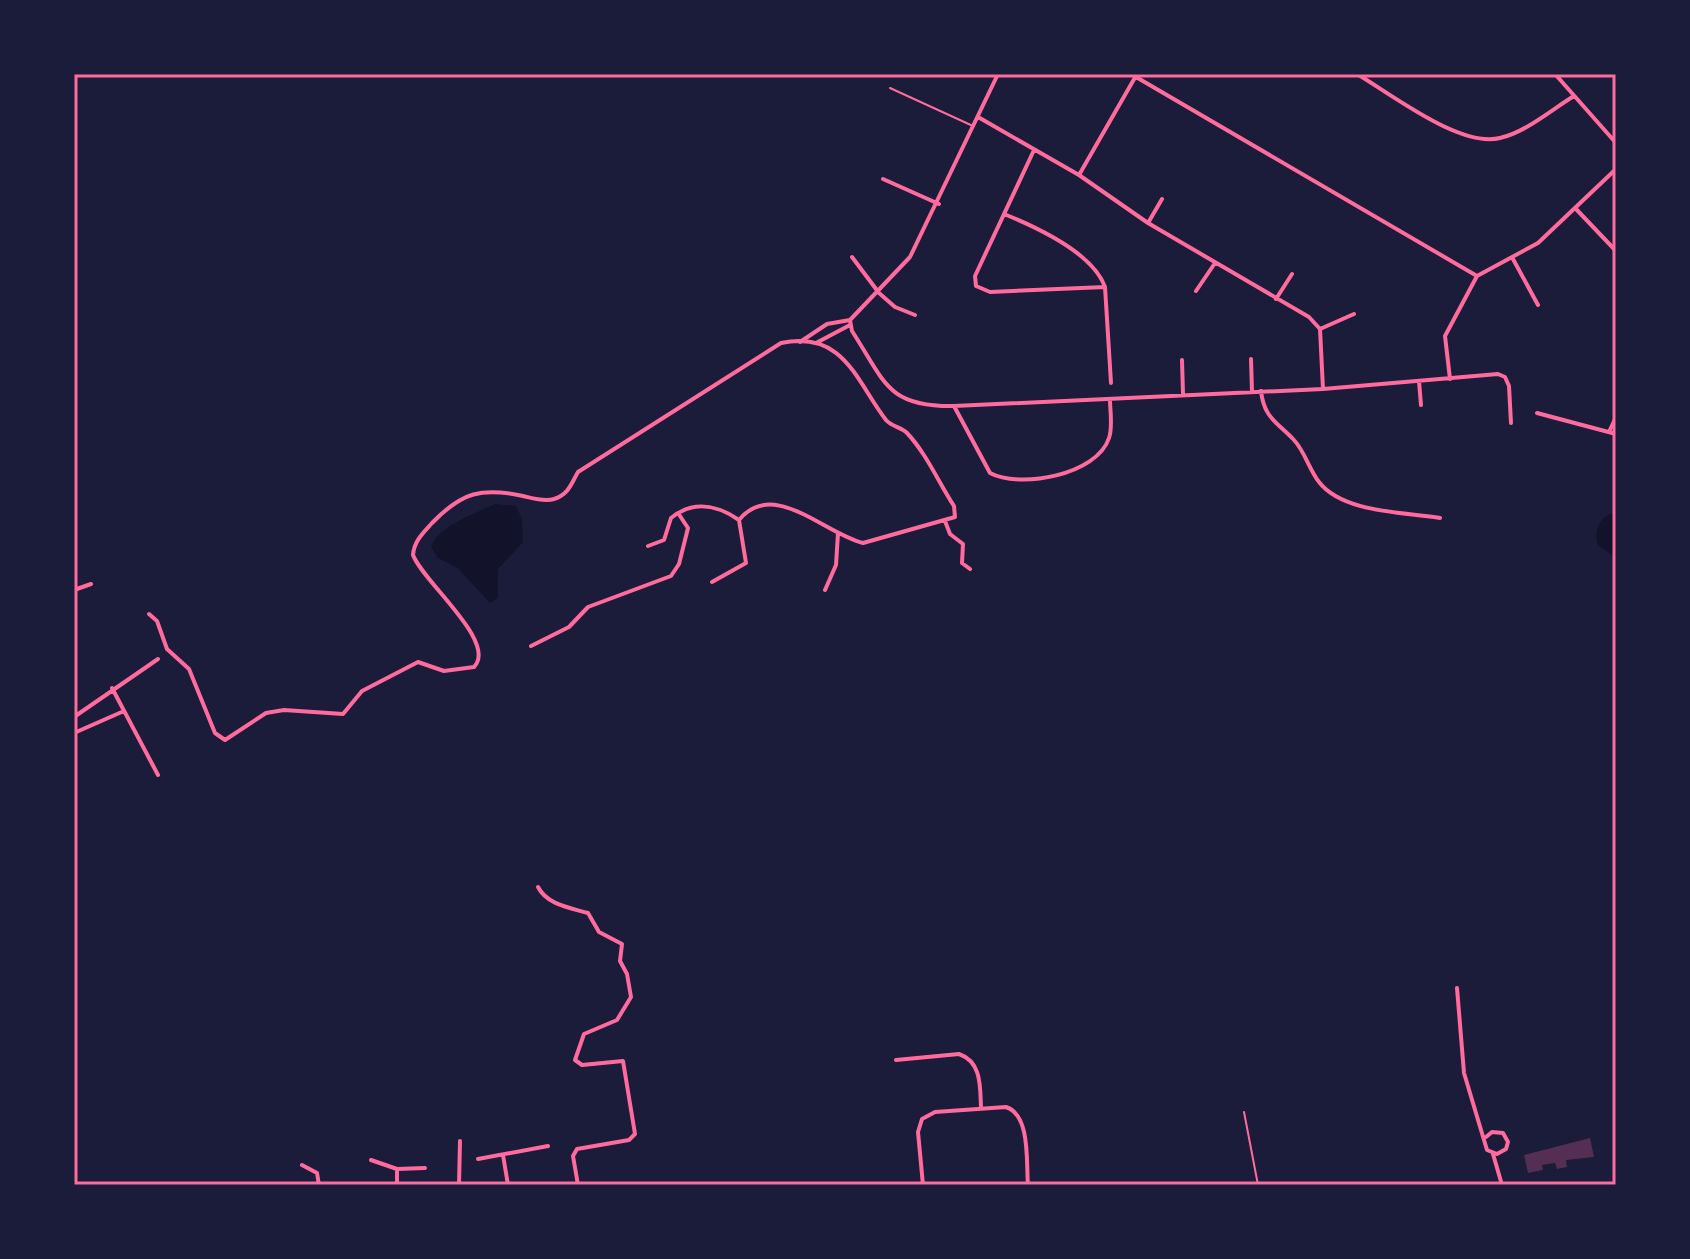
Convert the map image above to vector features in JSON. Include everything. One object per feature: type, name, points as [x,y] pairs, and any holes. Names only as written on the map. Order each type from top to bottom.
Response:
[{"type":"street","points":[[814,344],[850,323],[906,264],[939,204],[998,74]]},
{"type":"street","points":[[1357,74],[1456,132],[1483,140],[1510,135],[1574,96]]},
{"type":"street","points":[[1555,74],[1616,143]]},
{"type":"street","points":[[1079,175],[1137,76],[1477,276]]},
{"type":"street","points":[[978,117],[1079,175],[1148,223],[1304,314],[1320,329],[1323,389]]},
{"type":"street","points":[[1034,150],[975,276],[979,289],[1000,292],[1105,287]]},
{"type":"street","points":[[1450,379],[1445,336],[1477,276],[1538,243],[1616,169]]},
{"type":"street","points":[[883,179],[939,204]]},
{"type":"street","points":[[1148,223],[1162,199]]},
{"type":"street","points":[[1576,208],[1616,251]]},
{"type":"street","points":[[1004,214],[1041,231],[1091,265],[1105,287],[1111,383]]},
{"type":"street","points":[[852,257],[879,293],[895,307],[915,315]]},
{"type":"street","points":[[1513,259],[1538,305]]},
{"type":"street","points":[[1196,291],[1215,263]]},
{"type":"street","points":[[1276,299],[1292,274]]},
{"type":"street","points":[[1320,329],[1354,314]]},
{"type":"street","points":[[850,323],[852,331],[896,394],[916,405],[1110,400],[1323,389],[1482,376],[1505,377],[1509,386],[1511,423]]},
{"type":"street","points":[[800,342],[827,324],[850,323]]},
{"type":"street","points":[[149,614],[157,621],[167,649],[189,669],[215,733],[222,739],[256,717],[275,711],[343,714],[362,691],[418,662],[444,671],[474,667],[480,655],[476,637],[426,578],[413,555],[416,542],[442,513],[464,498],[485,490],[536,499],[557,498],[572,487],[579,471],[775,346],[800,342],[844,356],[887,421],[907,434],[956,509],[955,517],[945,521],[865,543],[773,503],[746,513],[739,520]]},
{"type":"street","points":[[1251,359],[1252,392]]},
{"type":"street","points":[[1182,360],[1183,394]]},
{"type":"street","points":[[1419,381],[1421,405]]},
{"type":"street","points":[[1261,391],[1268,417],[1298,444],[1318,482],[1333,495],[1371,506],[1440,518]]},
{"type":"street","points":[[954,406],[990,473],[1010,479],[1048,479],[1075,467],[1105,446],[1110,433],[1110,400]]},
{"type":"street","points":[[1537,413],[1616,434]]},
{"type":"street","points":[[1609,432],[1616,417]]},
{"type":"street","points":[[648,546],[664,540],[670,519],[678,513],[704,505],[739,520]]},
{"type":"street","points":[[531,646],[569,627],[588,607],[632,593],[675,573],[688,528],[678,513]]},
{"type":"street","points":[[712,582],[746,563],[739,520]]},
{"type":"street","points":[[945,521],[951,535],[963,544],[961,561],[970,569]]},
{"type":"street","points":[[825,590],[836,565],[838,533]]},
{"type":"street","points":[[74,590],[91,584]]},
{"type":"street","points":[[74,717],[158,659]]},
{"type":"street","points":[[112,688],[158,775]]},
{"type":"street","points":[[74,733],[124,711]]},
{"type":"street","points":[[538,887],[541,893],[566,908],[588,913],[599,932],[622,944],[620,961],[631,997],[617,1020],[590,1028],[579,1042],[577,1064],[624,1063],[636,1130],[629,1140],[577,1149],[573,1156],[578,1185]]},
{"type":"street","points":[[1457,988],[1464,1073],[1486,1137],[1485,1147],[1493,1154],[1502,1185]]},
{"type":"street","points":[[896,1060],[959,1054],[967,1057],[977,1070],[981,1108]]},
{"type":"street","points":[[923,1185],[918,1132],[922,1119],[935,1112],[1006,1107],[1018,1114],[1028,1185]]},
{"type":"street","points":[[1486,1137],[1496,1131],[1507,1139],[1506,1149],[1493,1154]]},
{"type":"street","points":[[459,1185],[460,1141]]},
{"type":"street","points":[[478,1159],[548,1146]]},
{"type":"street","points":[[503,1155],[508,1185]]},
{"type":"street","points":[[371,1160],[397,1169],[425,1168]]},
{"type":"street","points":[[302,1165],[317,1173],[319,1185]]},
{"type":"street","points":[[397,1169],[397,1185]]},
{"type":"lane","points":[[890,88],[974,126]]},
{"type":"lane","points":[[1244,1112],[1258,1185]]},
{"type":"shaded area","points":[[495,504],[516,506],[522,519],[523,542],[498,569],[498,598],[490,603],[458,568],[438,558],[431,547],[449,526]]},
{"type":"shaded area","points":[[1616,512],[1615,557],[1598,545],[1596,534],[1602,520]]},
{"type":"building","points":[[1590,1138],[1594,1157],[1566,1160],[1567,1167],[1557,1169],[1555,1163],[1542,1165],[1543,1170],[1528,1173],[1524,1155]]}]
